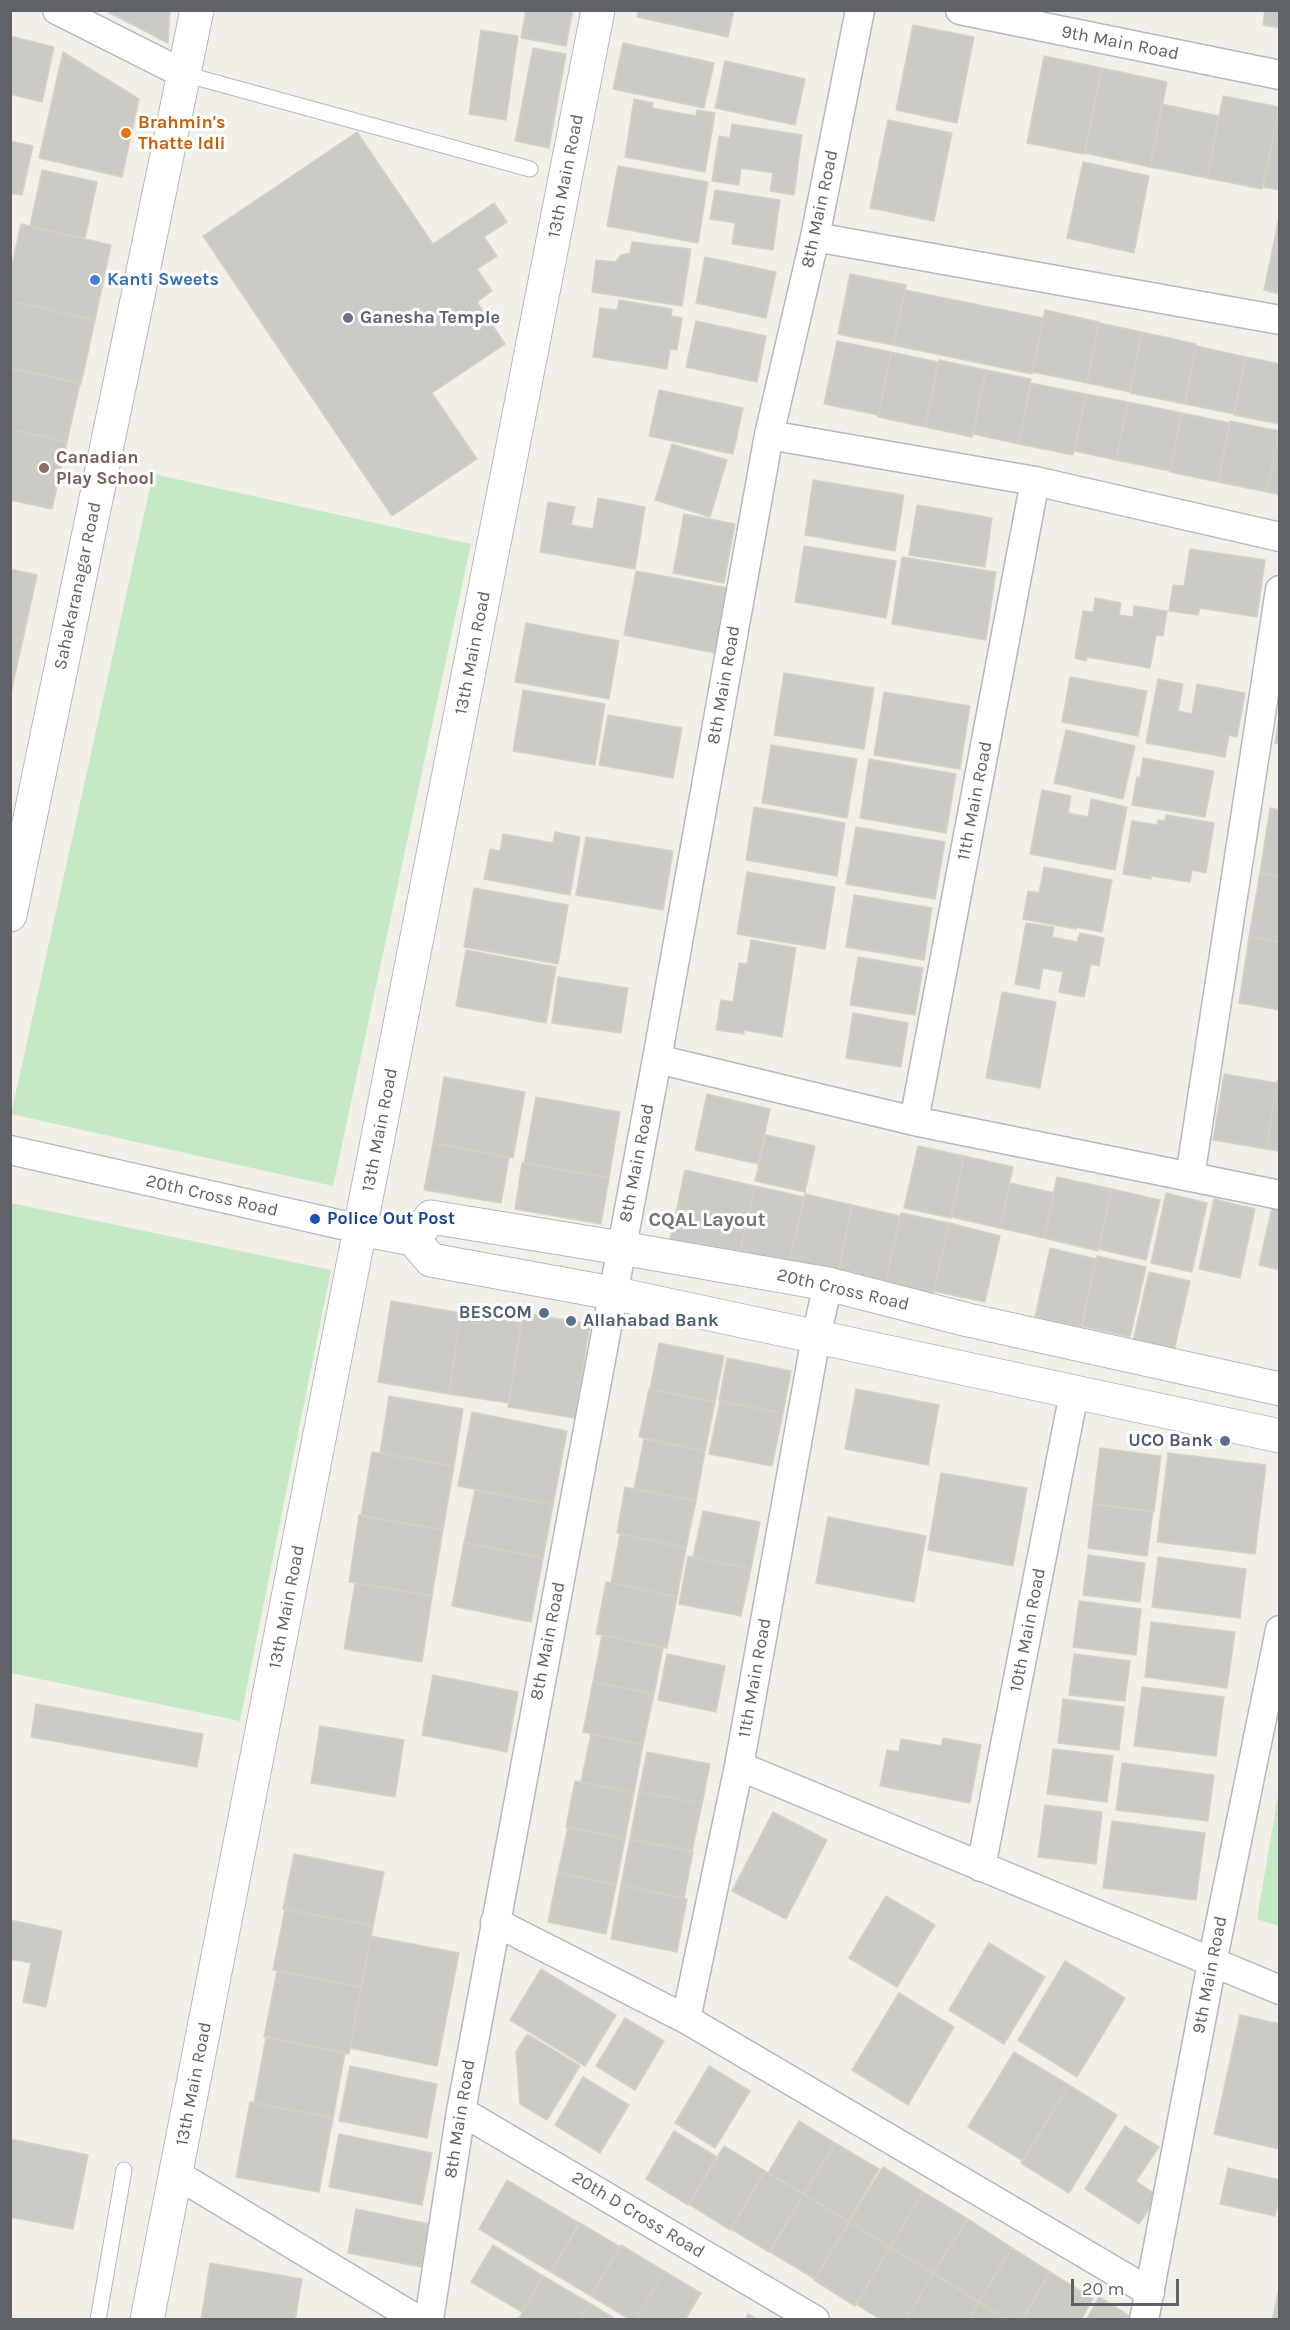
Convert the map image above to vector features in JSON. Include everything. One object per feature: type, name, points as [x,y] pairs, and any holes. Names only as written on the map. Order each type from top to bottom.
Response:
[{"type":"street","points":[[57,10],[184,74]]},
{"type":"street","name":"Sahakaranagar Road","points":[[10,915],[197,10]]},
{"type":"street","name":"13th Main Road","points":[[147,2319],[598,10]]},
{"type":"street","name":"8th Main Road","points":[[429,2319],[460,2111],[657,1059],[769,435],[815,237],[860,10]]},
{"type":"street","name":"9th Main Road","points":[[960,10],[1280,75]]},
{"type":"street","points":[[815,237],[1280,320]]},
{"type":"street","points":[[769,435],[1035,481],[1280,537]]},
{"type":"street","name":"11th Main Road","points":[[914,1121],[1035,481]]},
{"type":"street","points":[[1190,1177],[1280,590]]},
{"type":"street","points":[[657,1059],[914,1121],[1280,1195]]},
{"type":"street","name":"20th Cross Road","points":[[10,1150],[413,1239],[431,1216],[828,1284],[968,1320],[1280,1389]]},
{"type":"street","points":[[413,1239],[431,1260],[612,1293],[1280,1436]]},
{"type":"street","name":"11th Main Road","points":[[686,2019],[739,1766],[816,1337],[828,1284]]},
{"type":"street","name":"10th Main Road","points":[[981,1867],[1074,1393]]},
{"type":"street","name":"9th Main Road","points":[[1147,2306],[1212,1963],[1280,1630]]},
{"type":"street","points":[[739,1766],[1280,1990]]},
{"type":"street","points":[[495,1922],[686,2019],[1147,2306]]},
{"type":"street","name":"20th D Cross Road","points":[[460,2111],[815,2319]]},
{"type":"street","points":[[176,2174],[418,2319]]},
{"type":"lane","points":[[184,74],[530,169]]},
{"type":"lane","points":[[98,2319],[124,2170]]},
{"type":"green space","points":[[153,474],[471,544],[333,1186],[11,1114]]},
{"type":"green space","points":[[11,1203],[331,1270],[240,1721],[11,1673]]},
{"type":"green space","points":[[1279,1789],[1279,1926],[1257,1919]]},
{"type":"building","points":[[104,10],[170,10],[168,43]]},
{"type":"building","points":[[526,10],[573,10],[566,46],[521,38]]},
{"type":"building","points":[[639,10],[734,10],[728,37],[637,17]]},
{"type":"building","points":[[1265,10],[1280,10],[1280,28],[1263,25]]},
{"type":"building","points":[[913,25],[974,37],[957,123],[896,110]]},
{"type":"building","points":[[481,30],[518,36],[506,120],[469,114]]},
{"type":"building","points":[[10,36],[54,47],[42,102],[10,94]]},
{"type":"building","points":[[623,43],[714,63],[704,108],[613,89]]},
{"type":"building","points":[[533,48],[566,54],[549,148],[515,141]]},
{"type":"building","points":[[63,52],[139,99],[122,177],[39,158]]},
{"type":"building","points":[[1044,56],[1102,68],[1084,154],[1027,143]]},
{"type":"building","points":[[725,61],[805,79],[795,125],[715,108]]},
{"type":"building","points":[[1102,68],[1167,82],[1150,167],[1085,153]]},
{"type":"building","points":[[1223,96],[1279,107],[1262,189],[1207,178]]},
{"type":"building","points":[[634,99],[653,103],[652,108],[696,116],[697,110],[715,113],[705,172],[625,157]]},
{"type":"building","points":[[1162,104],[1219,116],[1207,178],[1150,167]]},
{"type":"building","points":[[1280,107],[1280,190],[1263,187]]},
{"type":"building","points":[[888,120],[952,133],[934,221],[870,208]]},
{"type":"building","points":[[732,124],[802,135],[794,195],[770,191],[773,173],[741,168],[739,185],[712,181],[719,136],[730,138]]},
{"type":"building","points":[[357,132],[433,244],[494,203],[507,222],[484,237],[497,256],[477,269],[492,291],[477,302],[505,344],[432,393],[477,459],[392,516],[203,236]]},
{"type":"building","points":[[10,141],[33,146],[22,195],[10,193]]},
{"type":"building","points":[[1083,162],[1149,176],[1134,253],[1067,238]]},
{"type":"building","points":[[618,166],[708,182],[698,243],[607,226]]},
{"type":"building","points":[[42,170],[97,182],[85,239],[30,226]]},
{"type":"building","points":[[715,190],[780,200],[773,250],[732,244],[735,223],[710,219]]},
{"type":"building","points":[[1280,213],[1280,294],[1264,290]]},
{"type":"building","points":[[21,224],[111,245],[95,320],[10,301],[10,274]]},
{"type":"building","points":[[632,242],[691,249],[682,306],[592,292],[596,260],[616,262],[621,255],[630,253]]},
{"type":"building","points":[[705,257],[776,272],[766,318],[696,303]]},
{"type":"building","points":[[850,274],[906,285],[893,345],[838,334]]},
{"type":"building","points":[[905,290],[1043,318],[1032,374],[893,345]]},
{"type":"building","points":[[619,300],[672,309],[671,316],[682,318],[677,350],[670,349],[667,369],[593,357],[600,308],[617,310]]},
{"type":"building","points":[[10,301],[95,320],[81,384],[10,368]]},
{"type":"building","points":[[1045,310],[1099,322],[1087,383],[1032,372]]},
{"type":"building","points":[[696,321],[766,336],[757,382],[686,367]]},
{"type":"building","points":[[1099,323],[1142,332],[1130,392],[1087,383]]},
{"type":"building","points":[[1142,332],[1196,344],[1185,404],[1130,393]]},
{"type":"building","points":[[837,341],[891,352],[878,415],[824,404]]},
{"type":"building","points":[[1196,346],[1246,357],[1234,414],[1185,404]]},
{"type":"building","points":[[891,352],[938,362],[925,427],[878,417]]},
{"type":"building","points":[[1246,357],[1280,364],[1280,424],[1234,415]]},
{"type":"building","points":[[939,360],[986,370],[972,437],[925,427]]},
{"type":"building","points":[[10,368],[80,383],[67,442],[10,429]]},
{"type":"building","points":[[986,370],[1031,379],[1019,444],[973,434]]},
{"type":"building","points":[[1031,383],[1086,394],[1073,455],[1019,444]]},
{"type":"building","points":[[659,390],[743,408],[733,454],[649,436]]},
{"type":"building","points":[[1086,394],[1128,402],[1116,460],[1074,451]]},
{"type":"building","points":[[1128,402],[1182,413],[1170,471],[1116,460]]},
{"type":"building","points":[[1182,413],[1230,423],[1218,482],[1170,472]]},
{"type":"building","points":[[1230,421],[1279,431],[1267,492],[1218,482]]},
{"type":"building","points":[[10,429],[67,442],[52,509],[10,500]]},
{"type":"building","points":[[1280,432],[1280,495],[1267,492]]},
{"type":"building","points":[[672,444],[727,460],[710,517],[655,500]]},
{"type":"building","points":[[813,480],[904,495],[895,551],[805,535]]},
{"type":"building","points":[[598,498],[645,507],[635,569],[540,552],[548,502],[575,507],[571,525],[593,529]]},
{"type":"building","points":[[917,505],[992,518],[985,567],[909,555]]},
{"type":"building","points":[[684,514],[735,524],[724,583],[673,573]]},
{"type":"building","points":[[804,546],[896,561],[886,618],[795,602]]},
{"type":"building","points":[[1190,549],[1265,560],[1257,617],[1200,608],[1198,615],[1169,611],[1173,585],[1184,586]]},
{"type":"building","points":[[902,557],[996,572],[986,640],[892,624]]},
{"type":"building","points":[[10,569],[37,575],[23,639],[10,636]]},
{"type":"building","points":[[636,571],[728,588],[715,653],[624,635]]},
{"type":"building","points":[[1095,598],[1121,603],[1119,615],[1133,617],[1134,606],[1167,611],[1163,636],[1156,635],[1150,668],[1087,657],[1086,661],[1075,658],[1083,611],[1093,612]]},
{"type":"building","points":[[526,623],[619,641],[609,699],[515,682]]},
{"type":"building","points":[[10,636],[23,639],[10,697]]},
{"type":"building","points":[[784,673],[874,688],[864,749],[774,735]]},
{"type":"building","points":[[1070,677],[1147,691],[1138,736],[1062,722]]},
{"type":"building","points":[[1158,679],[1183,684],[1178,711],[1192,714],[1197,684],[1245,693],[1237,737],[1229,735],[1225,757],[1146,743]]},
{"type":"building","points":[[523,690],[605,704],[595,765],[513,751]]},
{"type":"building","points":[[884,692],[970,706],[960,769],[874,755]]},
{"type":"building","points":[[1280,711],[1280,744],[1275,743]]},
{"type":"building","points":[[608,715],[682,728],[673,778],[599,765]]},
{"type":"building","points":[[1066,730],[1135,746],[1123,799],[1054,783]]},
{"type":"building","points":[[771,745],[857,759],[847,818],[762,803]]},
{"type":"building","points":[[1143,758],[1214,771],[1205,817],[1132,805]]},
{"type":"building","points":[[869,759],[956,774],[946,833],[860,818]]},
{"type":"building","points":[[1042,790],[1071,796],[1068,813],[1088,817],[1091,799],[1127,807],[1115,870],[1030,854]]},
{"type":"building","points":[[754,807],[845,823],[837,876],[746,860]]},
{"type":"building","points":[[1270,808],[1280,810],[1280,876],[1260,873]]},
{"type":"building","points":[[1166,815],[1214,823],[1206,873],[1192,870],[1190,882],[1123,874],[1132,821],[1157,825],[1158,820],[1165,821]]},
{"type":"building","points":[[856,827],[945,842],[935,899],[846,884]]},
{"type":"building","points":[[555,832],[580,837],[570,895],[484,879],[490,849],[500,851],[503,834],[553,843]]},
{"type":"building","points":[[586,837],[673,851],[663,910],[576,895]]},
{"type":"building","points":[[1044,867],[1112,880],[1102,932],[1023,919],[1028,891],[1039,893]]},
{"type":"building","points":[[747,872],[835,887],[825,949],[737,934]]},
{"type":"building","points":[[1260,873],[1280,876],[1280,942],[1249,937]]},
{"type":"building","points":[[474,888],[568,905],[558,964],[464,947]]},
{"type":"building","points":[[854,895],[932,908],[924,960],[846,947]]},
{"type":"building","points":[[1026,923],[1054,927],[1052,937],[1077,942],[1080,933],[1104,938],[1099,966],[1091,964],[1084,997],[1059,992],[1063,972],[1043,968],[1039,989],[1015,984]]},
{"type":"building","points":[[1249,937],[1280,942],[1280,1010],[1239,1003]]},
{"type":"building","points":[[751,940],[796,948],[782,1037],[744,1030],[744,1034],[716,1030],[721,1000],[733,1002],[739,963],[747,964]]},
{"type":"building","points":[[466,950],[556,967],[546,1023],[456,1006]]},
{"type":"building","points":[[858,957],[923,968],[915,1015],[850,1005]]},
{"type":"building","points":[[558,977],[628,988],[621,1033],[552,1023]]},
{"type":"building","points":[[1002,992],[1056,1002],[1040,1088],[986,1078]]},
{"type":"building","points":[[853,1013],[908,1023],[901,1067],[846,1058]]},
{"type":"building","points":[[1224,1074],[1277,1083],[1266,1149],[1213,1140]]},
{"type":"building","points":[[444,1077],[525,1092],[513,1158],[433,1143]]},
{"type":"building","points":[[1277,1081],[1280,1081],[1280,1151],[1266,1149]]},
{"type":"building","points":[[707,1094],[770,1109],[758,1164],[695,1150]]},
{"type":"building","points":[[536,1097],[620,1112],[609,1178],[524,1163]]},
{"type":"building","points":[[766,1135],[815,1146],[805,1192],[755,1181]]},
{"type":"building","points":[[433,1143],[509,1157],[501,1203],[424,1190]]},
{"type":"building","points":[[918,1146],[964,1156],[951,1218],[904,1208]]},
{"type":"building","points":[[964,1156],[1013,1167],[1000,1228],[951,1217]]},
{"type":"building","points":[[522,1163],[609,1178],[601,1224],[515,1209]]},
{"type":"building","points":[[685,1170],[755,1186],[739,1256],[670,1240]]},
{"type":"building","points":[[1057,1177],[1112,1189],[1098,1251],[1044,1238]]},
{"type":"building","points":[[1010,1183],[1054,1193],[1044,1238],[1000,1228]]},
{"type":"building","points":[[755,1186],[804,1197],[789,1263],[740,1252]]},
{"type":"building","points":[[1112,1189],[1160,1200],[1146,1260],[1098,1249]]},
{"type":"building","points":[[1166,1193],[1207,1203],[1192,1272],[1151,1263]]},
{"type":"building","points":[[805,1194],[852,1205],[838,1275],[789,1263]]},
{"type":"building","points":[[1214,1199],[1255,1209],[1240,1278],[1199,1269]]},
{"type":"building","points":[[1273,1203],[1280,1205],[1280,1270],[1259,1265]]},
{"type":"building","points":[[852,1205],[900,1216],[885,1285],[838,1273]]},
{"type":"building","points":[[901,1213],[949,1223],[933,1295],[885,1285]]},
{"type":"building","points":[[949,1223],[1000,1236],[985,1302],[934,1291]]},
{"type":"building","points":[[1050,1248],[1096,1259],[1082,1327],[1035,1317]]},
{"type":"building","points":[[1097,1256],[1146,1267],[1130,1337],[1081,1326]]},
{"type":"building","points":[[1149,1272],[1190,1281],[1174,1351],[1133,1341]]},
{"type":"building","points":[[391,1301],[461,1313],[449,1394],[378,1382]]},
{"type":"building","points":[[461,1313],[521,1323],[509,1403],[449,1394]]},
{"type":"building","points":[[523,1313],[590,1324],[575,1418],[508,1407]]},
{"type":"building","points":[[659,1343],[724,1356],[715,1402],[650,1389]]},
{"type":"building","points":[[727,1358],[791,1371],[783,1413],[719,1401]]},
{"type":"building","points":[[649,1389],[715,1402],[705,1451],[639,1437]]},
{"type":"building","points":[[856,1389],[939,1405],[928,1465],[845,1449]]},
{"type":"building","points":[[389,1396],[463,1409],[454,1466],[380,1453]]},
{"type":"building","points":[[720,1401],[783,1413],[772,1466],[709,1454]]},
{"type":"building","points":[[472,1412],[567,1431],[553,1505],[458,1486]]},
{"type":"building","points":[[644,1439],[705,1451],[696,1501],[634,1489]]},
{"type":"building","points":[[1100,1448],[1161,1456],[1154,1512],[1093,1504]]},
{"type":"building","points":[[372,1452],[454,1466],[443,1530],[361,1516]]},
{"type":"building","points":[[1168,1453],[1266,1465],[1255,1554],[1157,1542]]},
{"type":"building","points":[[941,1473],[1027,1488],[1013,1566],[928,1550]]},
{"type":"building","points":[[625,1487],[696,1501],[686,1548],[617,1533]]},
{"type":"building","points":[[475,1490],[553,1505],[543,1558],[464,1543]]},
{"type":"building","points":[[1093,1504],[1153,1511],[1147,1556],[1088,1548]]},
{"type":"building","points":[[703,1511],[760,1522],[751,1569],[693,1557]]},
{"type":"building","points":[[359,1515],[443,1530],[432,1596],[349,1582]]},
{"type":"building","points":[[828,1517],[926,1536],[914,1602],[816,1583]]},
{"type":"building","points":[[620,1534],[686,1548],[677,1597],[611,1583]]},
{"type":"building","points":[[464,1543],[543,1558],[531,1622],[452,1606]]},
{"type":"building","points":[[1088,1555],[1145,1563],[1140,1602],[1083,1595]]},
{"type":"building","points":[[688,1556],[751,1569],[741,1616],[679,1604]]},
{"type":"building","points":[[1158,1557],[1246,1569],[1240,1618],[1152,1607]]},
{"type":"building","points":[[606,1582],[677,1597],[667,1648],[596,1634]]},
{"type":"building","points":[[355,1583],[432,1596],[422,1662],[344,1649]]},
{"type":"building","points":[[1079,1601],[1141,1609],[1136,1655],[1073,1647]]},
{"type":"building","points":[[1151,1622],[1235,1632],[1227,1688],[1145,1677]]},
{"type":"building","points":[[602,1635],[663,1648],[654,1694],[593,1682]]},
{"type":"building","points":[[667,1654],[725,1666],[716,1712],[658,1700]]},
{"type":"building","points":[[1074,1654],[1130,1661],[1125,1701],[1069,1695]]},
{"type":"building","points":[[433,1675],[518,1692],[507,1752],[422,1735]]},
{"type":"building","points":[[593,1682],[654,1694],[643,1745],[583,1732]]},
{"type":"building","points":[[1142,1687],[1224,1697],[1216,1756],[1134,1746]]},
{"type":"building","points":[[1063,1699],[1124,1707],[1119,1750],[1058,1743]]},
{"type":"building","points":[[36,1704],[203,1734],[197,1767],[31,1737]]},
{"type":"building","points":[[320,1726],[404,1740],[395,1797],[311,1783]]},
{"type":"building","points":[[591,1734],[643,1745],[634,1793],[581,1782]]},
{"type":"building","points":[[943,1738],[981,1745],[970,1803],[880,1786],[887,1750],[899,1752],[901,1739],[941,1746]]},
{"type":"building","points":[[1053,1749],[1113,1756],[1107,1802],[1047,1794]]},
{"type":"building","points":[[647,1752],[710,1764],[702,1804],[639,1791]]},
{"type":"building","points":[[1122,1763],[1214,1775],[1208,1821],[1116,1810]]},
{"type":"building","points":[[575,1781],[634,1793],[625,1839],[566,1827]]},
{"type":"building","points":[[639,1791],[702,1804],[692,1851],[630,1839]]},
{"type":"building","points":[[1045,1805],[1102,1812],[1096,1864],[1038,1857]]},
{"type":"building","points":[[773,1812],[827,1840],[786,1919],[732,1891]]},
{"type":"building","points":[[1112,1821],[1205,1833],[1196,1900],[1103,1888]]},
{"type":"building","points":[[568,1827],[625,1839],[616,1885],[558,1873]]},
{"type":"building","points":[[630,1839],[693,1852],[684,1898],[621,1885]]},
{"type":"building","points":[[294,1854],[384,1872],[373,1926],[283,1909]]},
{"type":"building","points":[[558,1872],[616,1885],[606,1934],[548,1922]]},
{"type":"building","points":[[621,1885],[687,1899],[677,1952],[611,1939]]},
{"type":"building","points":[[886,1896],[935,1925],[897,1987],[849,1958]]},
{"type":"building","points":[[285,1909],[373,1926],[361,1987],[273,1970]]},
{"type":"building","points":[[10,1920],[62,1931],[46,2007],[23,2002],[31,1963],[10,1959]]},
{"type":"building","points":[[371,1936],[459,1953],[437,2066],[350,2048]]},
{"type":"building","points":[[989,1943],[1045,1977],[1004,2044],[949,2010]]},
{"type":"building","points":[[1065,1961],[1125,1998],[1077,2077],[1018,2040]]},
{"type":"building","points":[[541,1969],[616,2015],[585,2066],[510,2020]]},
{"type":"building","points":[[277,1971],[361,1987],[349,2054],[264,2037]]},
{"type":"building","points":[[899,1993],[954,2027],[908,2105],[852,2070]]},
{"type":"building","points":[[1240,2015],[1280,2024],[1279,2149],[1214,2134]]},
{"type":"building","points":[[625,2018],[664,2041],[635,2090],[596,2066]]},
{"type":"building","points":[[527,2034],[580,2066],[547,2120],[520,2104],[516,2052]]},
{"type":"building","points":[[266,2037],[345,2053],[333,2118],[254,2103]]},
{"type":"building","points":[[1014,2052],[1069,2085],[1023,2161],[968,2127]]},
{"type":"building","points":[[350,2066],[437,2084],[427,2138],[339,2121]]},
{"type":"building","points":[[709,2066],[750,2091],[715,2148],[675,2123]]},
{"type":"building","points":[[583,2077],[629,2105],[600,2153],[555,2125]]},
{"type":"building","points":[[1069,2085],[1117,2115],[1069,2193],[1021,2163]]},
{"type":"building","points":[[250,2102],[333,2118],[319,2192],[236,2177]]},
{"type":"building","points":[[799,2121],[835,2143],[804,2194],[768,2173]]},
{"type":"building","points":[[1125,2126],[1159,2147],[1136,2181],[1158,2196],[1139,2224],[1085,2189]]},
{"type":"building","points":[[674,2131],[717,2157],[688,2205],[646,2179]]},
{"type":"building","points":[[339,2134],[432,2153],[422,2205],[329,2187]]},
{"type":"building","points":[[10,2139],[88,2155],[73,2229],[10,2217]]},
{"type":"building","points":[[835,2143],[879,2169],[848,2222],[804,2194]]},
{"type":"building","points":[[724,2146],[765,2171],[730,2230],[689,2204]]},
{"type":"building","points":[[883,2167],[923,2192],[890,2247],[849,2222]]},
{"type":"building","points":[[1228,2168],[1280,2180],[1280,2195],[1275,2216],[1220,2204]]},
{"type":"building","points":[[765,2171],[804,2194],[769,2252],[731,2229]]},
{"type":"building","points":[[507,2180],[579,2223],[551,2272],[479,2229]]},
{"type":"building","points":[[923,2192],[968,2219],[933,2273],[890,2247]]},
{"type":"building","points":[[804,2194],[849,2222],[815,2279],[770,2252]]},
{"type":"building","points":[[356,2209],[429,2224],[421,2267],[348,2253]]},
{"type":"building","points":[[968,2219],[1012,2248],[979,2302],[933,2273]]},
{"type":"building","points":[[849,2222],[890,2247],[855,2306],[814,2280]]},
{"type":"building","points":[[580,2223],[620,2247],[591,2296],[551,2272]]},
{"type":"building","points":[[493,2245],[543,2276],[522,2312],[471,2282]]},
{"type":"building","points":[[621,2245],[664,2271],[636,2320],[631,2320],[591,2296]]},
{"type":"building","points":[[890,2247],[933,2273],[906,2320],[882,2320],[856,2304]]},
{"type":"building","points":[[1012,2248],[1050,2272],[1022,2320],[1008,2320],[979,2302]]},
{"type":"building","points":[[210,2263],[302,2279],[295,2320],[201,2320]]},
{"type":"building","points":[[664,2271],[701,2293],[685,2320],[636,2320]]},
{"type":"building","points":[[1050,2272],[1093,2299],[1081,2320],[1022,2320]]},
{"type":"building","points":[[933,2273],[979,2302],[968,2320],[906,2320]]},
{"type":"building","points":[[543,2276],[589,2303],[580,2320],[518,2320]]},
{"type":"building","points":[[1279,2289],[1280,2320],[1272,2320]]},
{"type":"building","points":[[1099,2297],[1136,2320],[1086,2320]]},
{"type":"building","points":[[979,2302],[1008,2320],[968,2320]]},
{"type":"building","points":[[589,2303],[617,2320],[580,2320]]},
{"type":"building","points":[[748,2314],[758,2320],[745,2320]]},
{"type":"place","name":"Brahmin's Thatte Idli","points":[[126,133]]},
{"type":"place","name":"Kanti Sweets","points":[[95,280]]},
{"type":"place","name":"Ganesha Temple","points":[[348,318]]},
{"type":"place","name":"Canadian Play School","points":[[44,468]]},
{"type":"place","name":"Police Out Post","points":[[315,1219]]},
{"type":"place","name":"BESCOM","points":[[544,1313]]},
{"type":"place","name":"Allahabad Bank","points":[[571,1321]]},
{"type":"place","name":"UCO Bank","points":[[1225,1441]]},
{"type":"district","name":"CQAL Layout","points":[[707,1220]]}]
